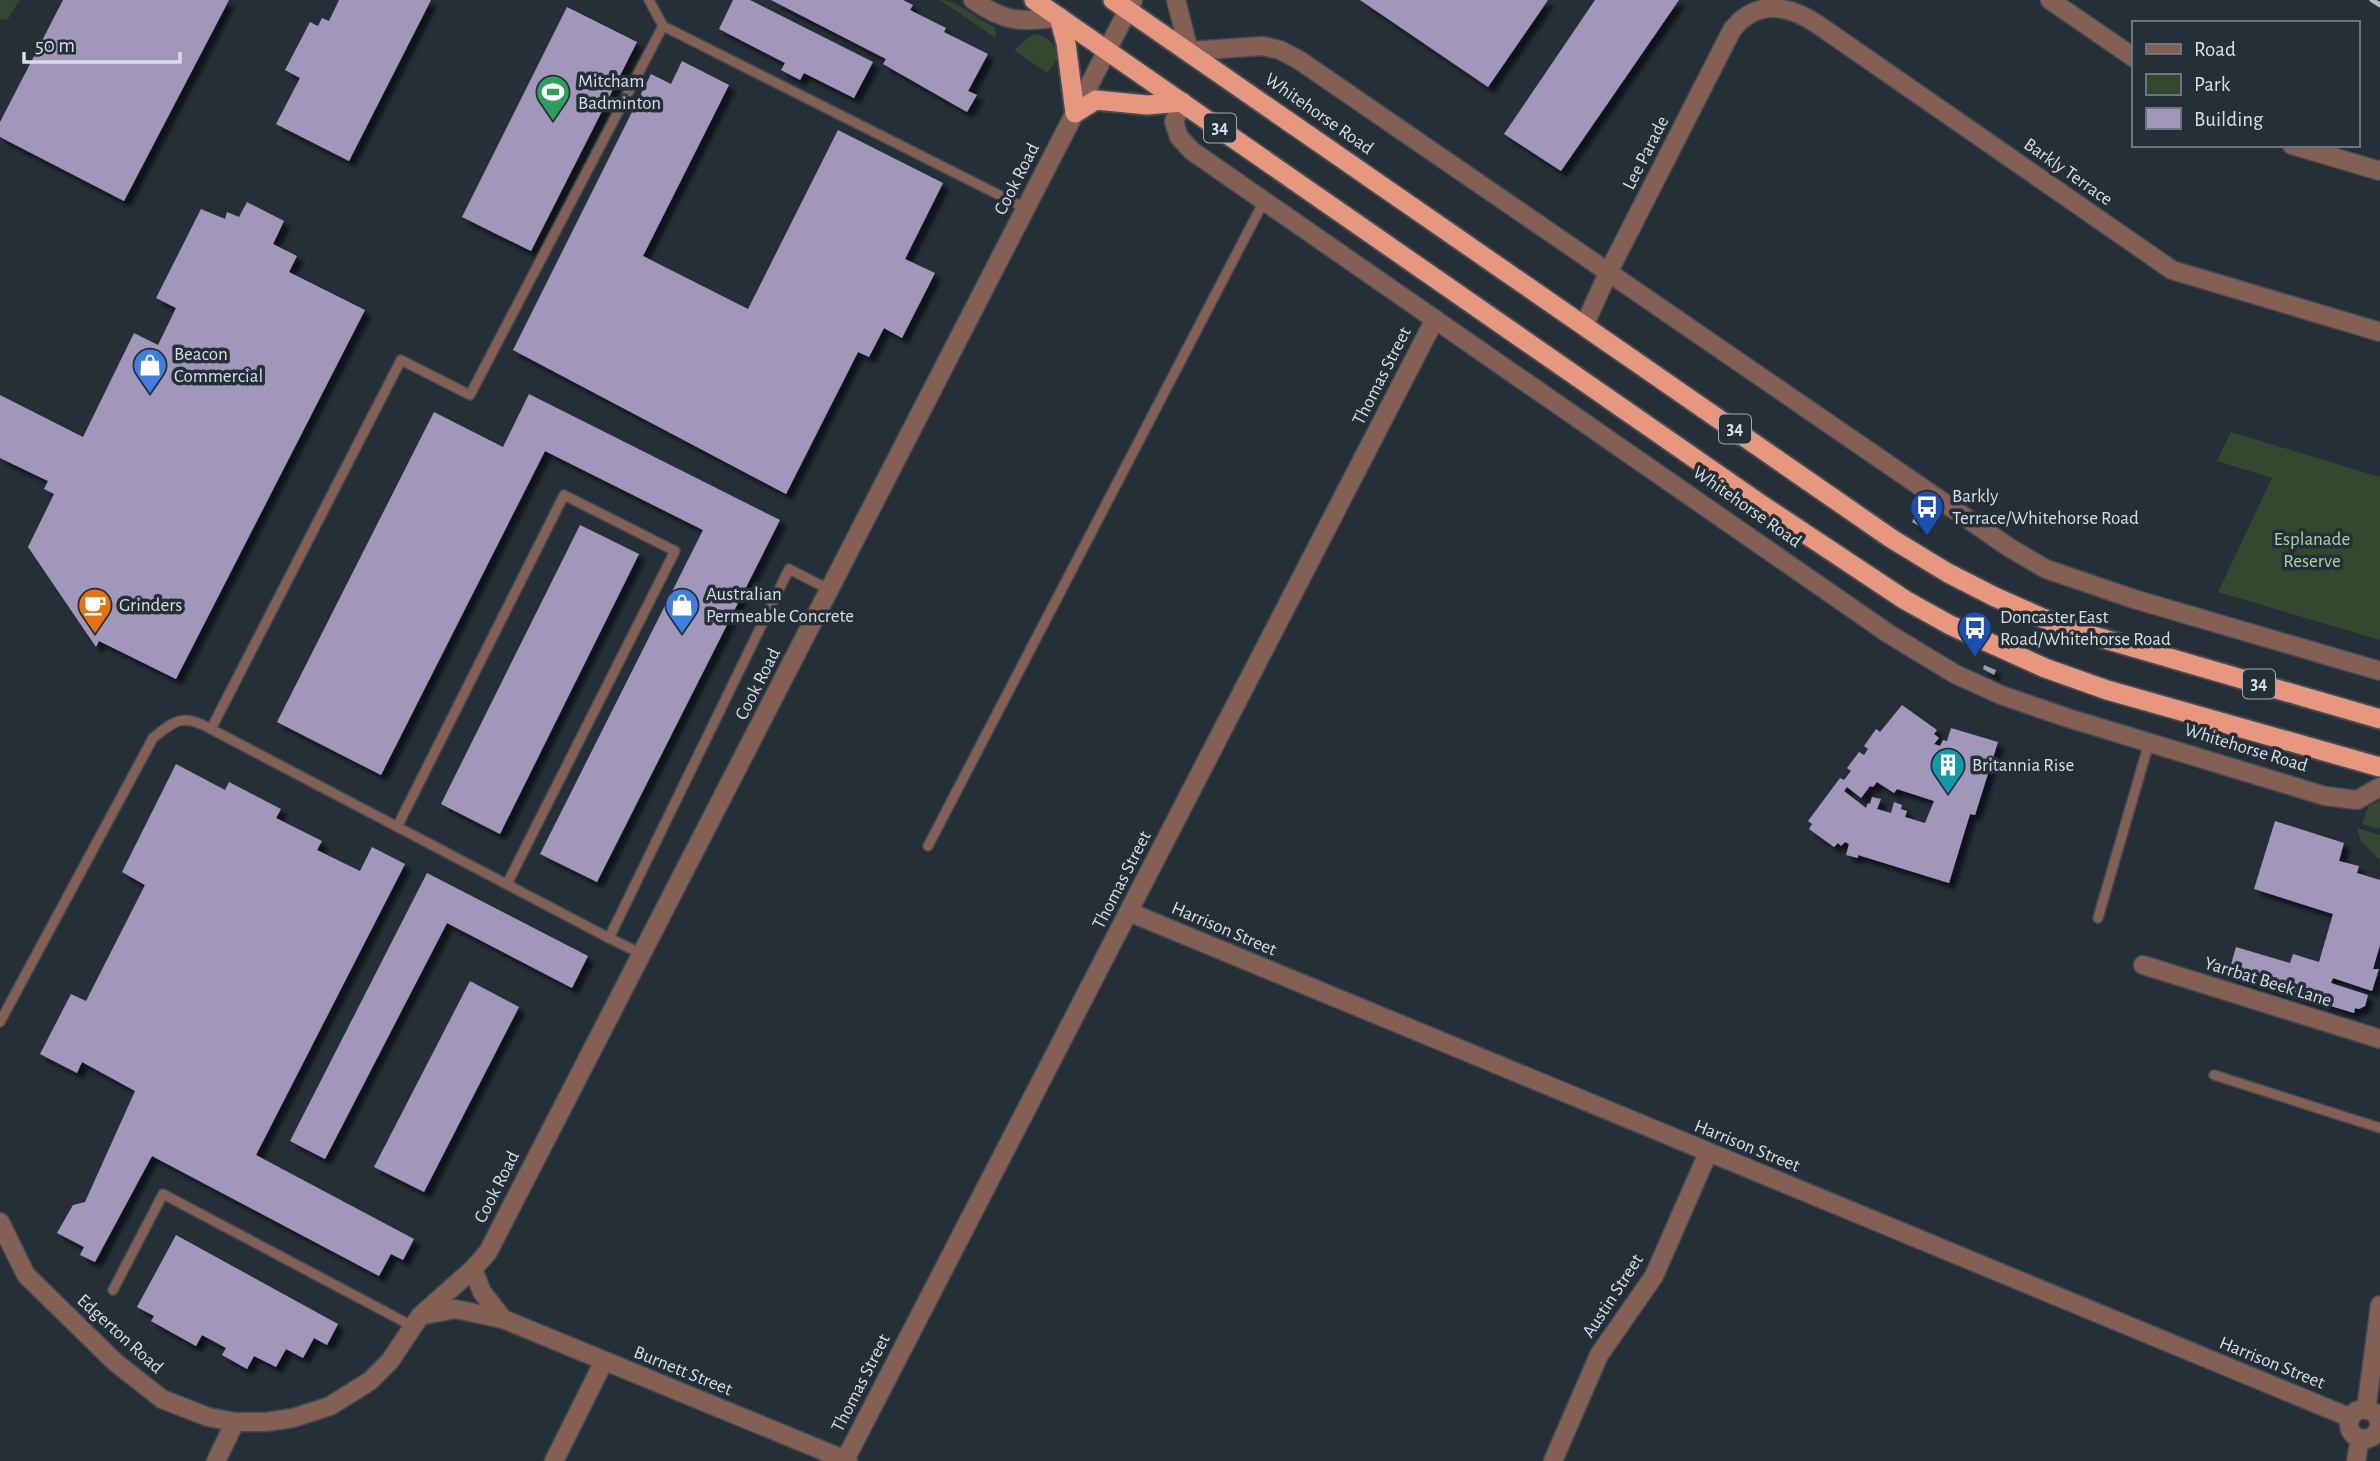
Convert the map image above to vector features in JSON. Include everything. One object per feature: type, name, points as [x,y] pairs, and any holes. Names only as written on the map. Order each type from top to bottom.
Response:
[{"type":"highway","name":"Whitehorse Road","points":[[1034,0],[1759,503],[1905,600],[1950,625],[2045,668],[2107,690],[2380,766]]},
{"type":"highway","name":"Whitehorse Road","points":[[1125,3],[1189,51],[1584,326],[1892,539],[1948,573],[2063,627],[2380,719]]},
{"type":"highway","points":[[1059,17],[1066,43],[1074,113],[1096,100],[1147,105],[1182,102]]},
{"type":"street","points":[[973,0],[993,14],[1013,20],[1059,17]]},
{"type":"street","points":[[1176,0],[1189,51]]},
{"type":"street","points":[[2050,0],[2132,56]]},
{"type":"street","name":"Cook Road","points":[[417,1321],[488,1252],[1107,51],[1125,3]]},
{"type":"street","name":"Barkly Terrace","points":[[1755,7],[1777,5],[1799,12],[2172,270],[2380,332]]},
{"type":"street","name":"Lee Parade","points":[[1584,326],[1609,271],[1732,30],[1743,15],[1755,7]]},
{"type":"street","name":"Whitehorse Road","points":[[1189,51],[1263,46],[1280,50],[1609,271],[2010,548],[2046,569],[2134,599],[2380,671]]},
{"type":"street","name":"Whitehorse Road","points":[[1182,102],[1174,121],[1179,137],[1192,151],[1921,655],[2001,695],[2325,796],[2357,800],[2380,787]]},
{"type":"street","points":[[2299,147],[2380,172]]},
{"type":"street","name":"Thomas Street","points":[[847,1460],[1435,318]]},
{"type":"street","name":"Harrison Street","points":[[1129,912],[1708,1153],[2358,1414]]},
{"type":"street","name":"Yarrbat Beek Lane","points":[[2143,965],[2380,1038]]},
{"type":"street","name":"Austin Street","points":[[1553,1461],[1599,1355],[1654,1276],[1708,1153]]},
{"type":"street","name":"Edgerton Road","points":[[0,1222],[26,1275],[115,1362],[162,1399],[208,1417],[235,1422],[266,1422],[293,1418],[330,1406],[370,1381],[390,1361],[417,1321]]},
{"type":"street","name":"Burnett Street","points":[[473,1269],[482,1292],[503,1319]]},
{"type":"street","points":[[2360,1438],[2350,1428],[2358,1414],[2380,1305]]},
{"type":"street","name":"Burnett Street","points":[[417,1321],[455,1308],[503,1319],[847,1460]]},
{"type":"street","points":[[554,1461],[604,1361]]},
{"type":"street","points":[[2358,1414],[2377,1418],[2379,1428],[2371,1437],[2360,1438]]},
{"type":"street","points":[[216,1461],[235,1422]]},
{"type":"street","points":[[2356,1461],[2360,1438]]},
{"type":"lane","points":[[649,0],[663,26],[1026,208]]},
{"type":"lane","points":[[211,729],[401,360],[470,395],[663,26]]},
{"type":"lane","points":[[929,846],[1264,201]]},
{"type":"lane","points":[[397,827],[565,495],[676,551],[507,884]]},
{"type":"lane","points":[[609,938],[789,569],[830,590]]},
{"type":"lane","points":[[0,1022],[153,738],[171,723],[192,719],[642,954]]},
{"type":"lane","points":[[2098,918],[2149,743]]},
{"type":"lane","points":[[2214,1075],[2380,1128]]},
{"type":"lane","points":[[113,1290],[163,1194],[417,1321]]},
{"type":"green space","points":[[0,0],[20,0],[8,19],[0,20]]},
{"type":"green space","points":[[940,0],[954,3],[995,27],[996,38]]},
{"type":"green space","points":[[1033,34],[1050,41],[1059,57],[1047,73],[1014,50]]},
{"type":"green space","name":"Esplanade Reserve","points":[[2231,432],[2380,477],[2380,640],[2218,592],[2272,478],[2217,461]]},
{"type":"green space","points":[[2380,801],[2380,829],[2362,824],[2369,805]]},
{"type":"green space","points":[[2357,828],[2380,835],[2380,860],[2361,842]]},
{"type":"building","points":[[63,0],[229,0],[124,201],[0,137],[0,122]]},
{"type":"building","points":[[339,0],[431,0],[349,161],[276,124],[300,78],[285,70],[310,22],[318,26],[322,18],[329,21]]},
{"type":"building","points":[[733,0],[750,0],[873,62],[854,98],[804,73],[800,80],[781,70],[785,63],[719,29]]},
{"type":"building","points":[[771,0],[903,0],[913,5],[910,10],[946,28],[944,32],[988,54],[968,91],[977,95],[967,112],[883,64],[886,59]]},
{"type":"building","points":[[1360,0],[1548,0],[1488,87]]},
{"type":"building","points":[[1595,0],[1679,0],[1561,171],[1504,134]]},
{"type":"building","name":"Mitcham Badminton","points":[[567,7],[637,42],[531,251],[462,217]]},
{"type":"building","points":[[682,61],[729,85],[643,256],[748,309],[838,130],[943,183],[905,259],[935,273],[902,338],[884,328],[869,357],[858,352],[786,494],[513,350],[651,74],[671,84]]},
{"type":"building","points":[[247,202],[284,221],[273,244],[297,256],[289,272],[365,310],[176,679],[99,641],[96,647],[28,547],[54,494],[44,489],[48,481],[0,458],[0,395],[83,437],[134,333],[158,345],[176,308],[156,298],[201,209],[225,219],[227,212],[239,217]]},
{"type":"building","points":[[529,394],[780,520],[597,882],[540,854],[703,530],[545,451],[381,775],[277,722],[434,412],[503,447]]},
{"type":"building","points":[[1914,518],[1925,524],[1923,528],[1912,522]]},
{"type":"building","points":[[580,525],[639,554],[500,834],[441,804]]},
{"type":"building","points":[[1984,665],[1996,670],[1994,675],[1983,669]]},
{"type":"building","name":"Britannia Rise","points":[[1902,705],[1937,730],[1934,734],[1939,738],[1934,744],[1940,746],[1943,740],[1947,741],[1951,728],[1998,742],[1975,815],[1970,814],[1949,883],[1858,855],[1858,858],[1846,855],[1849,844],[1845,842],[1841,846],[1838,843],[1834,847],[1809,829],[1812,824],[1808,821],[1840,778],[1844,780],[1851,771],[1847,768],[1859,752],[1864,755],[1868,749],[1864,746],[1876,729],[1880,732]],"holes":[[[1877,782],[1894,793],[1897,789],[1934,801],[1925,823],[1905,817],[1907,811],[1901,809],[1902,805],[1894,802],[1891,813],[1877,809],[1881,799],[1872,797],[1866,808],[1844,791],[1847,787],[1861,798],[1870,786],[1873,787]]]},
{"type":"building","points":[[176,764],[225,790],[229,782],[281,809],[276,818],[322,841],[317,850],[360,871],[372,847],[405,864],[256,1155],[414,1239],[403,1260],[391,1254],[379,1276],[152,1156],[95,1262],[80,1255],[84,1247],[57,1233],[73,1205],[85,1202],[135,1091],[82,1062],[77,1073],[40,1054],[71,994],[86,1001],[145,885],[122,872]]},
{"type":"building","points":[[2275,821],[2344,843],[2339,861],[2359,866],[2357,873],[2380,880],[2380,945],[2373,969],[2379,969],[2372,991],[2333,978],[2331,983],[2368,995],[2365,1006],[2355,1008],[2354,1013],[2228,975],[2236,947],[2290,963],[2293,954],[2319,962],[2333,914],[2254,889]]},
{"type":"building","points":[[427,873],[588,956],[572,988],[447,923],[325,1159],[290,1141]]},
{"type":"building","points":[[470,981],[519,1007],[424,1192],[374,1167]]},
{"type":"building","points":[[176,1235],[338,1324],[327,1345],[314,1338],[303,1358],[286,1349],[276,1367],[254,1356],[247,1369],[222,1355],[226,1348],[202,1335],[196,1346],[151,1321],[154,1316],[137,1307]]},
{"type":"railway","points":[[2372,0],[2380,5]]},
{"type":"place","name":"Mitcham Badminton","points":[[553,122]]},
{"type":"place","name":"Beacon Commercial","points":[[150,395]]},
{"type":"place","name":"Barkly Terrace/Whitehorse Road","points":[[1927,537]]},
{"type":"place","name":"Grinders","points":[[95,635]]},
{"type":"place","name":"Australian Permeable Concrete","points":[[682,635]]},
{"type":"place","name":"Doncaster East Road/Whitehorse Road","points":[[1975,658]]},
{"type":"place","name":"Britannia Rise","points":[[1948,795]]}]
